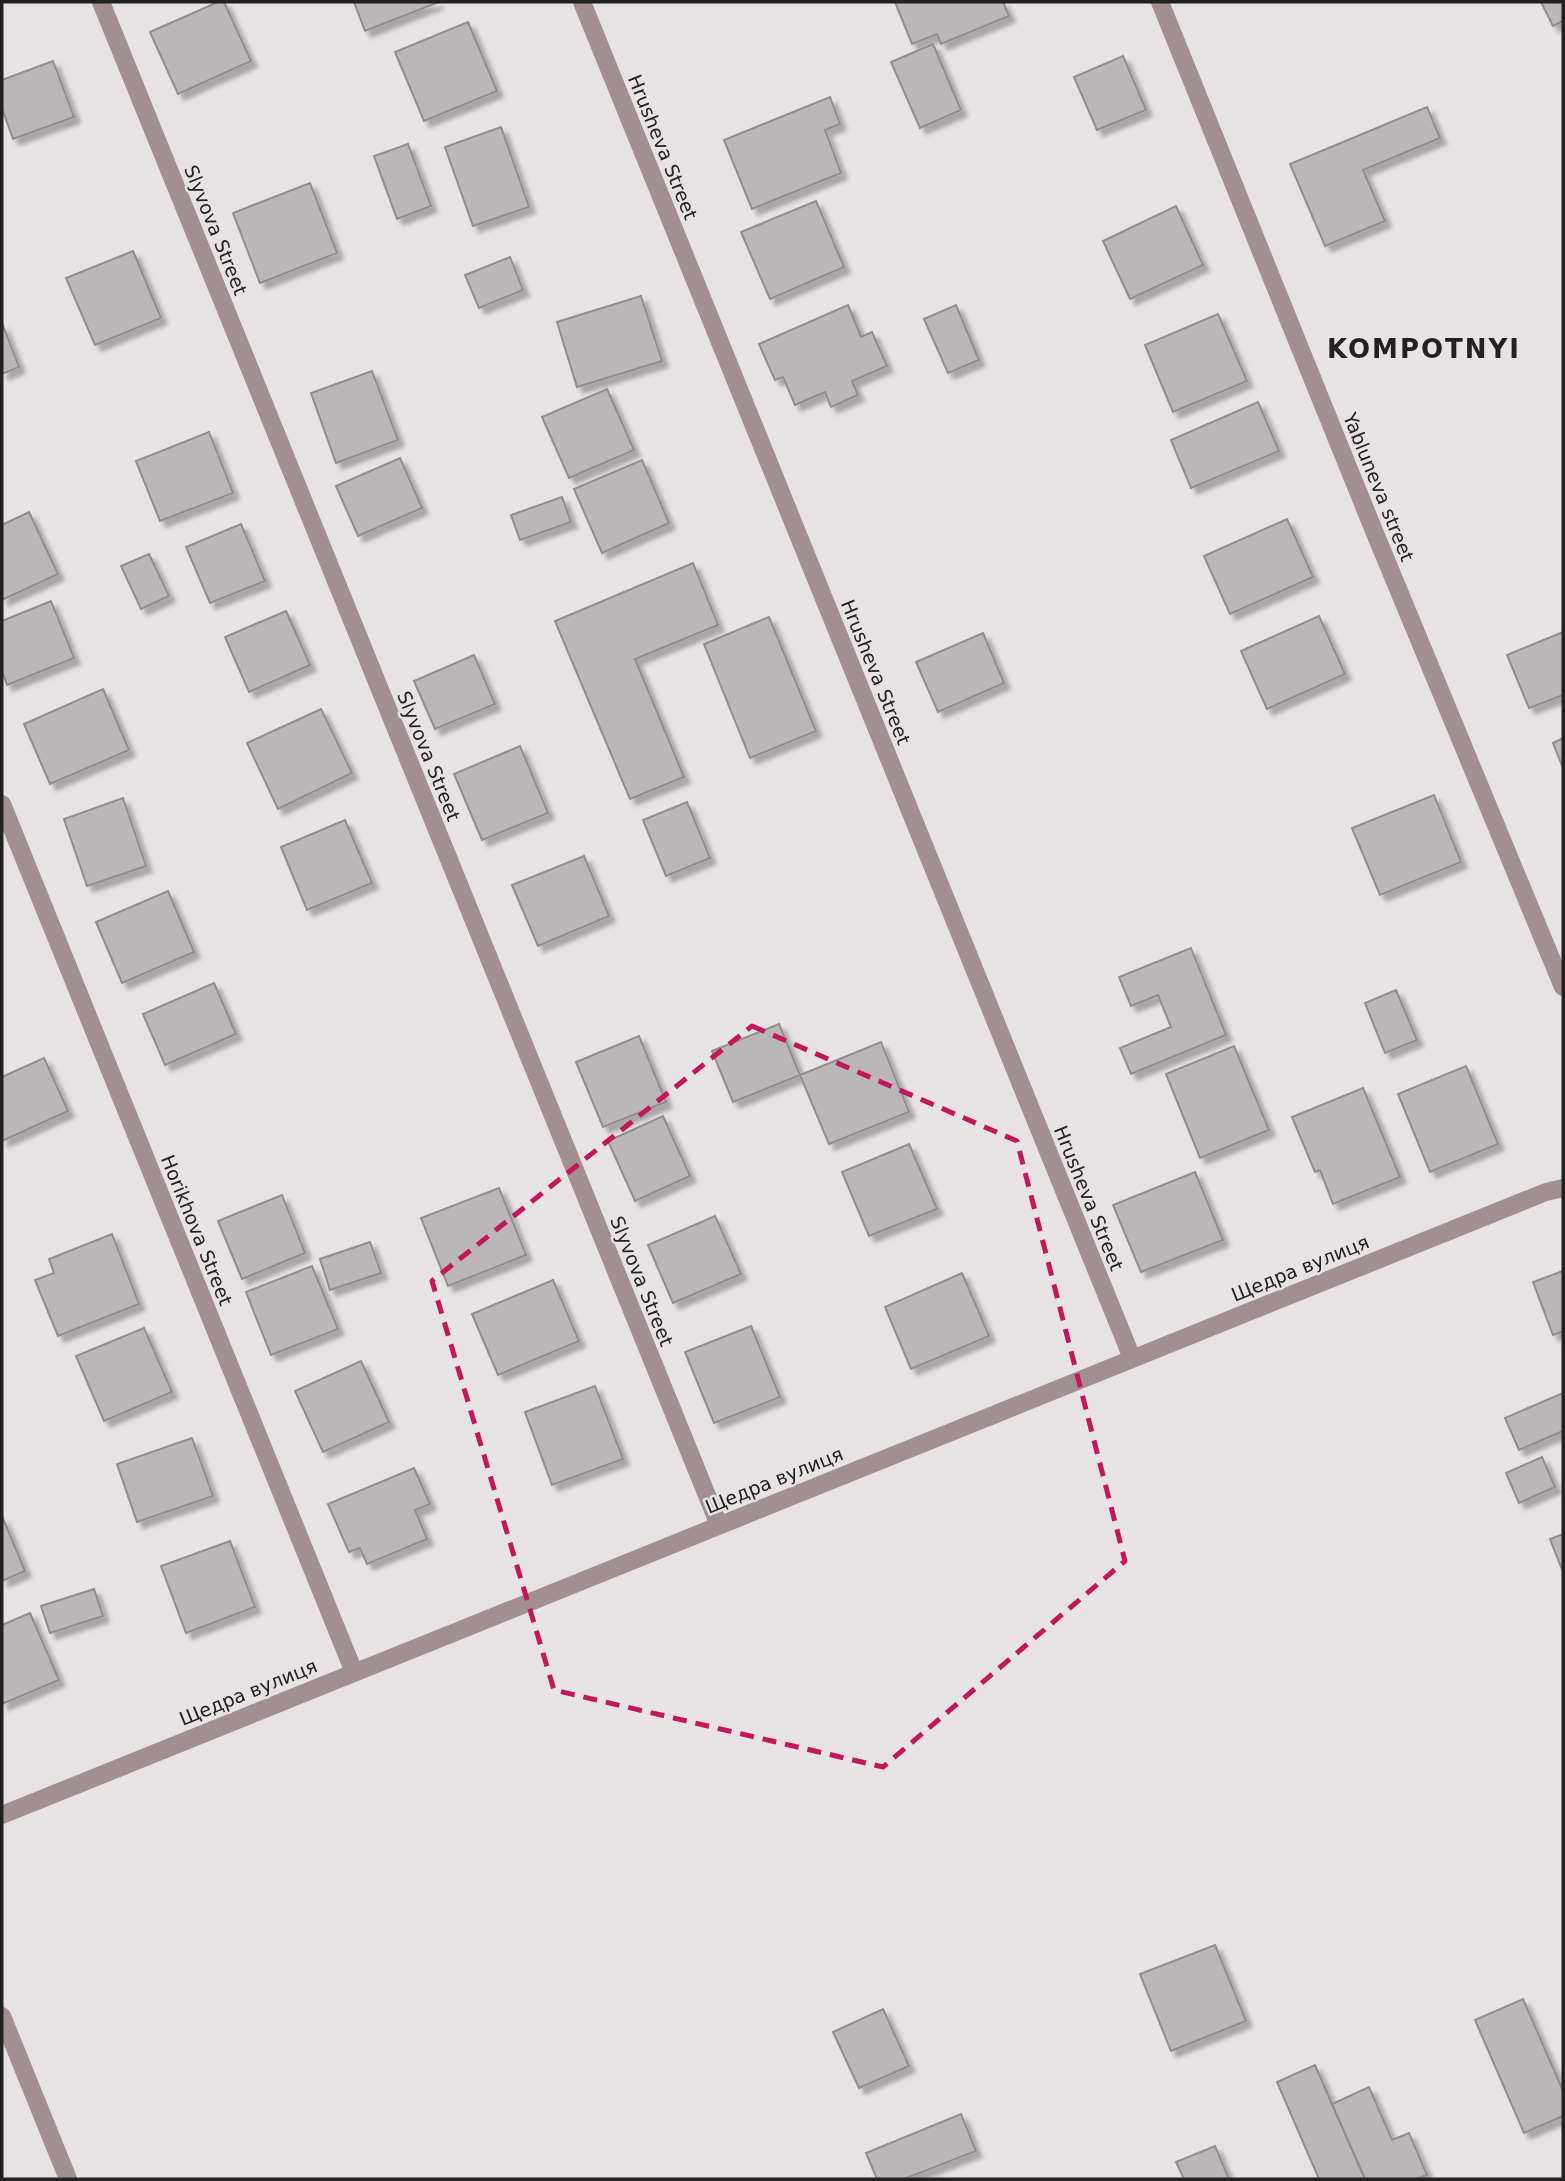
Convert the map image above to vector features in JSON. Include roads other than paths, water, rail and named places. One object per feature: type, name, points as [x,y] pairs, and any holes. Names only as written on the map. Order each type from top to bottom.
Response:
[{"type":"street","name":"Slyvova Street","points":[[101,2],[719,1525]]},
{"type":"street","name":"Hrusheva Street","points":[[582,2],[1132,1358]]},
{"type":"street","name":"Yabluneva street","points":[[1160,2],[1372,526],[1563,987]]},
{"type":"street","name":"Horikhova Street","points":[[2,804],[354,1672]]},
{"type":"street","name":"Щедра вулиця","points":[[2,1815],[1132,1358],[1533,1197],[1563,1188]]},
{"type":"street","points":[[2,2016],[68,2179]]},
{"type":"district","name":"KOMPOTNYI","points":[[1424,349]]}]
